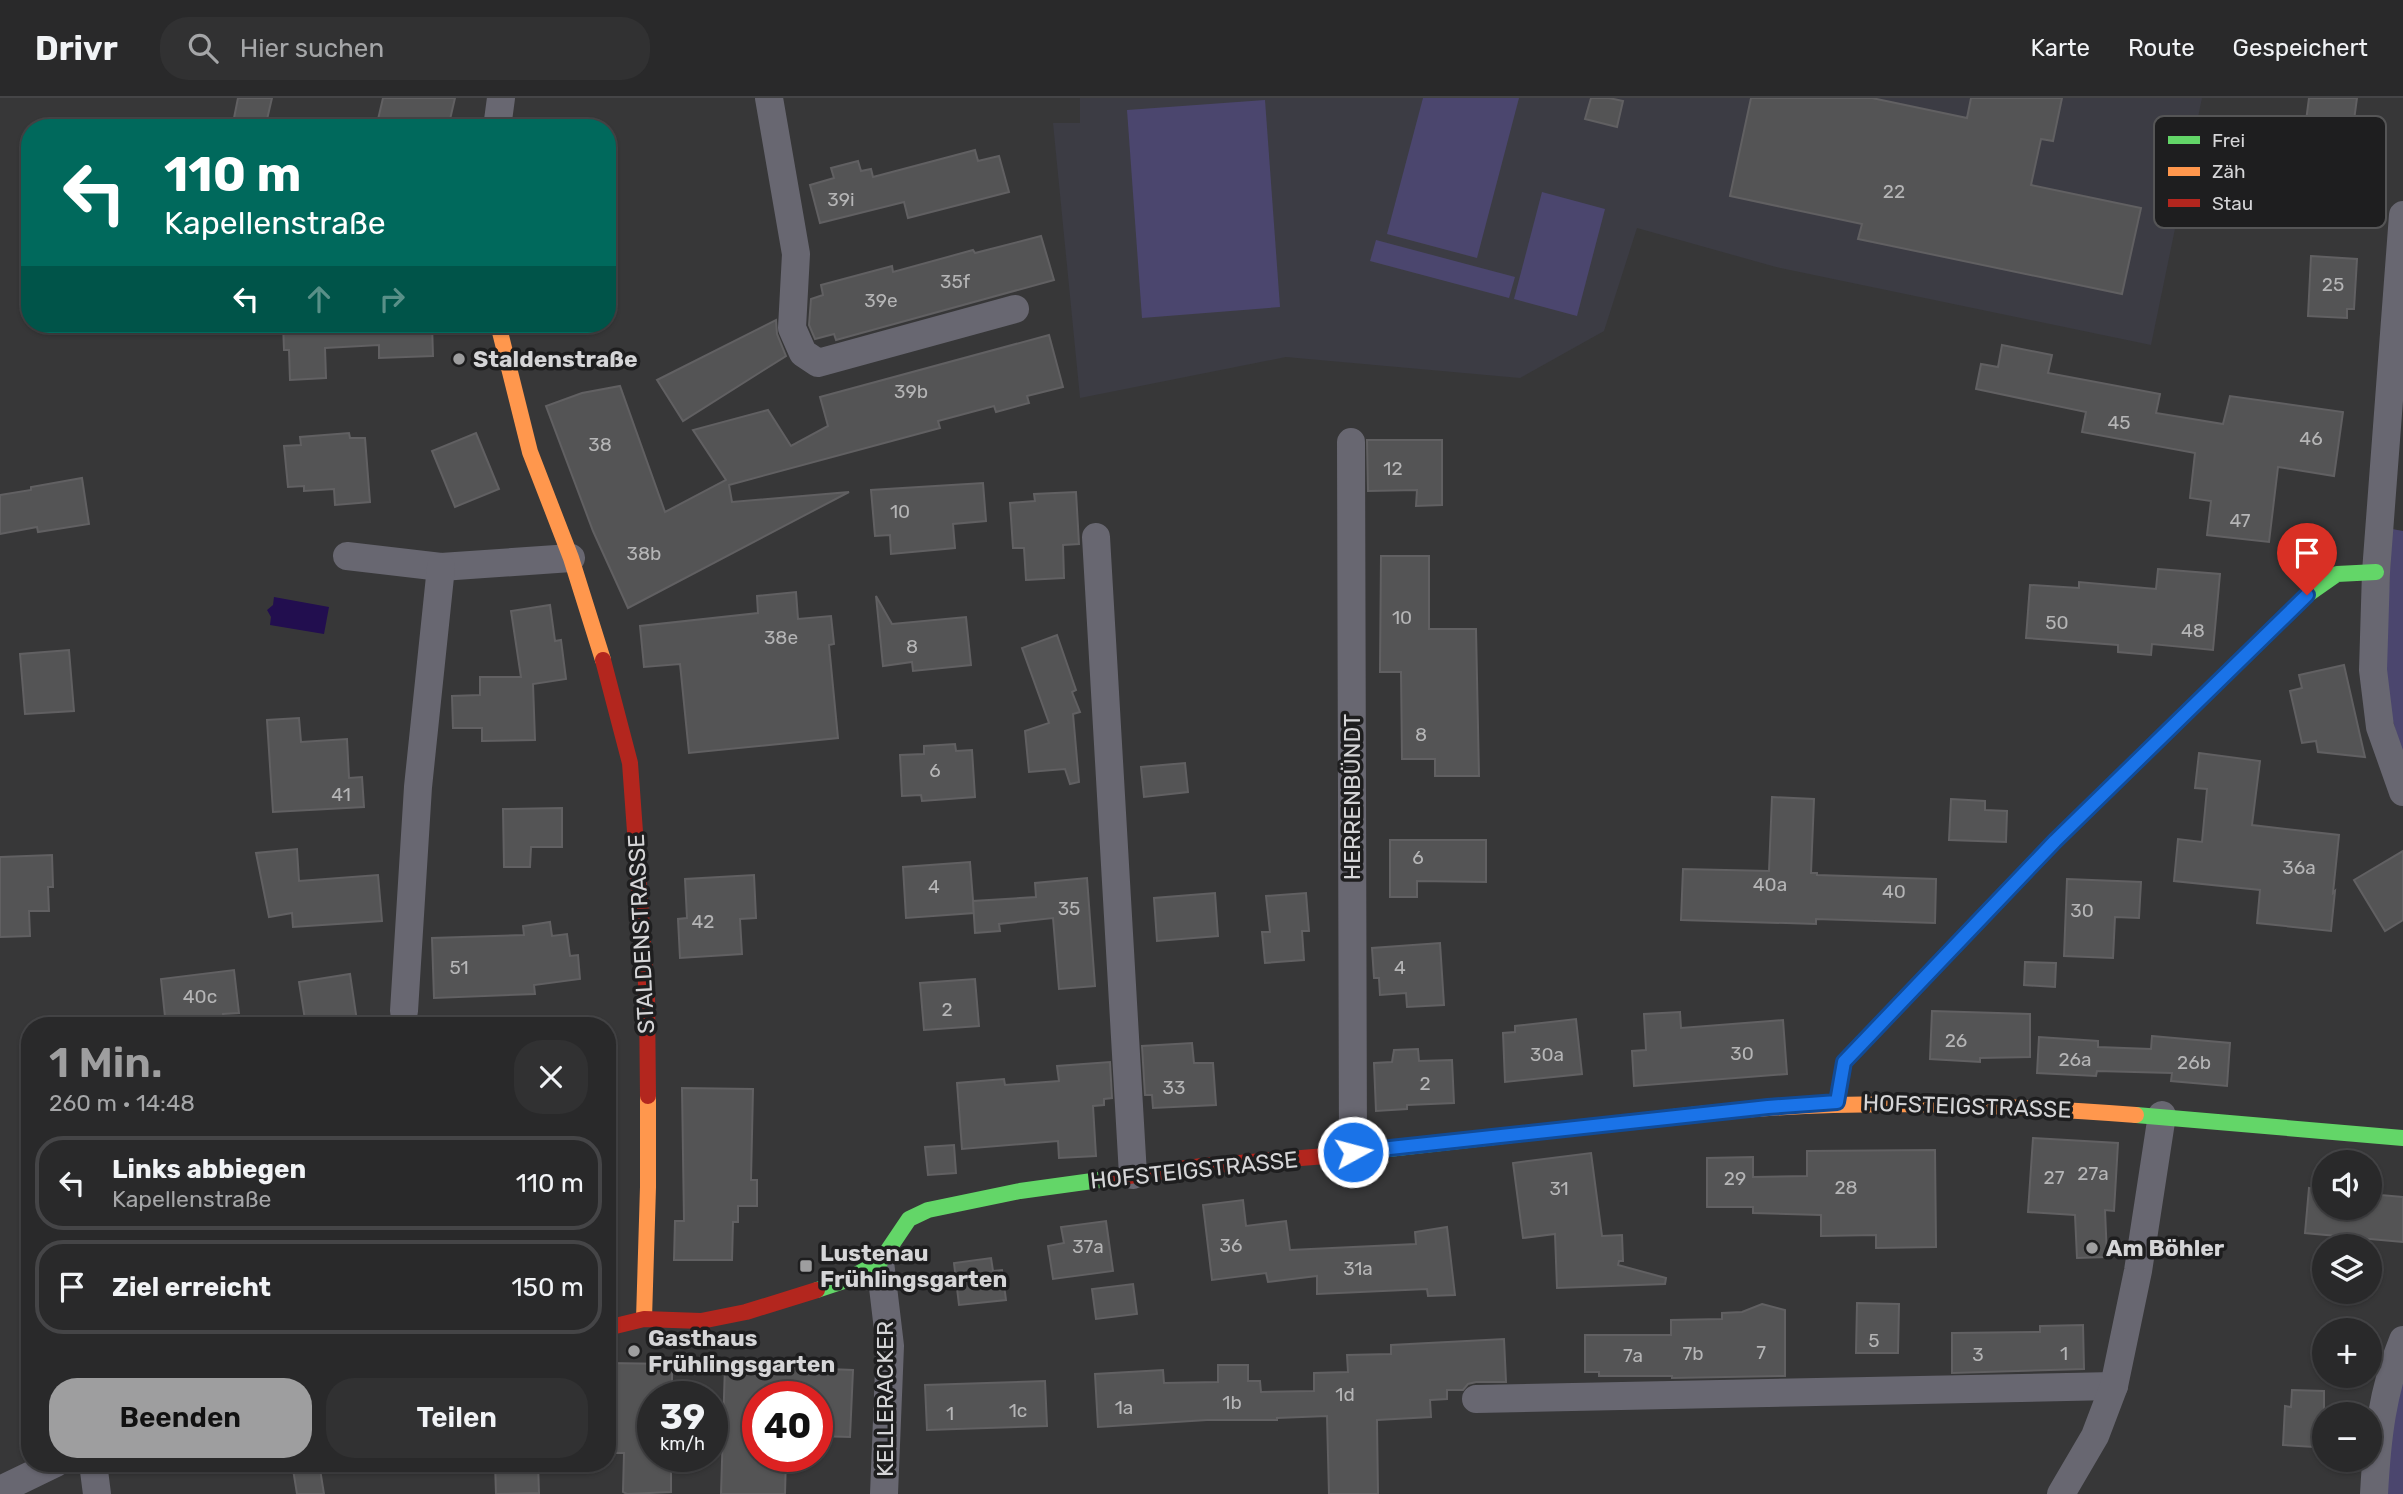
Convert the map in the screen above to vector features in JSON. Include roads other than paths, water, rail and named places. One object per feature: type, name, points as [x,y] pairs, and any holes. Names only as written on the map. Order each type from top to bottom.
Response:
[{"type":"street","points":[[498,119],[501,98]]},
{"type":"street","points":[[769,98],[796,254],[792,328],[803,353],[818,363],[1015,309]]},
{"type":"street","points":[[2403,215],[2376,572],[2373,670],[2380,727],[2403,792]]},
{"type":"street","name":"STALDENSTRASSE","points":[[500,333],[530,452],[571,558],[611,686],[630,763],[647,998],[648,1187],[644,1319]]},
{"type":"street","name":"HERRENBÜNDT","points":[[1351,442],[1353,1152]]},
{"type":"street","points":[[1096,537],[1133,1174]]},
{"type":"street","points":[[347,556],[441,567],[571,558]]},
{"type":"street","points":[[404,1011],[418,788],[441,567]]},
{"type":"street","points":[[1837,1102],[1844,1062],[2099,797],[2307,595],[2337,574],[2376,572]]},
{"type":"street","name":"HOFSTEIGSTRASSE","points":[[616,1326],[644,1319],[701,1321],[746,1312],[844,1281],[880,1262],[909,1219],[928,1210],[1020,1191],[1202,1166],[1272,1162],[1768,1107],[1837,1102],[2018,1106],[2162,1115],[2403,1138]]},
{"type":"street","points":[[2061,1494],[2095,1436],[2115,1386],[2138,1271],[2162,1115]]},
{"type":"street","name":"KELLERACKER","points":[[880,1262],[890,1346],[884,1494]]},
{"type":"street","points":[[2374,1494],[2378,1428],[2394,1361],[2403,1339]]},
{"type":"street","points":[[1476,1399],[2115,1386]]},
{"type":"street","points":[[0,1490],[37,1472]]},
{"type":"street","points":[[94,1472],[97,1494]]},
{"type":"place","name":"Staldenstraße","points":[[459,359]]},
{"type":"place","name":"Am Böhler","points":[[2092,1248]]},
{"type":"place","name":"Lustenau Frühlingsgarten","points":[[806,1266]]},
{"type":"place","name":"Gasthaus Frühlingsgarten","points":[[634,1351]]}]
